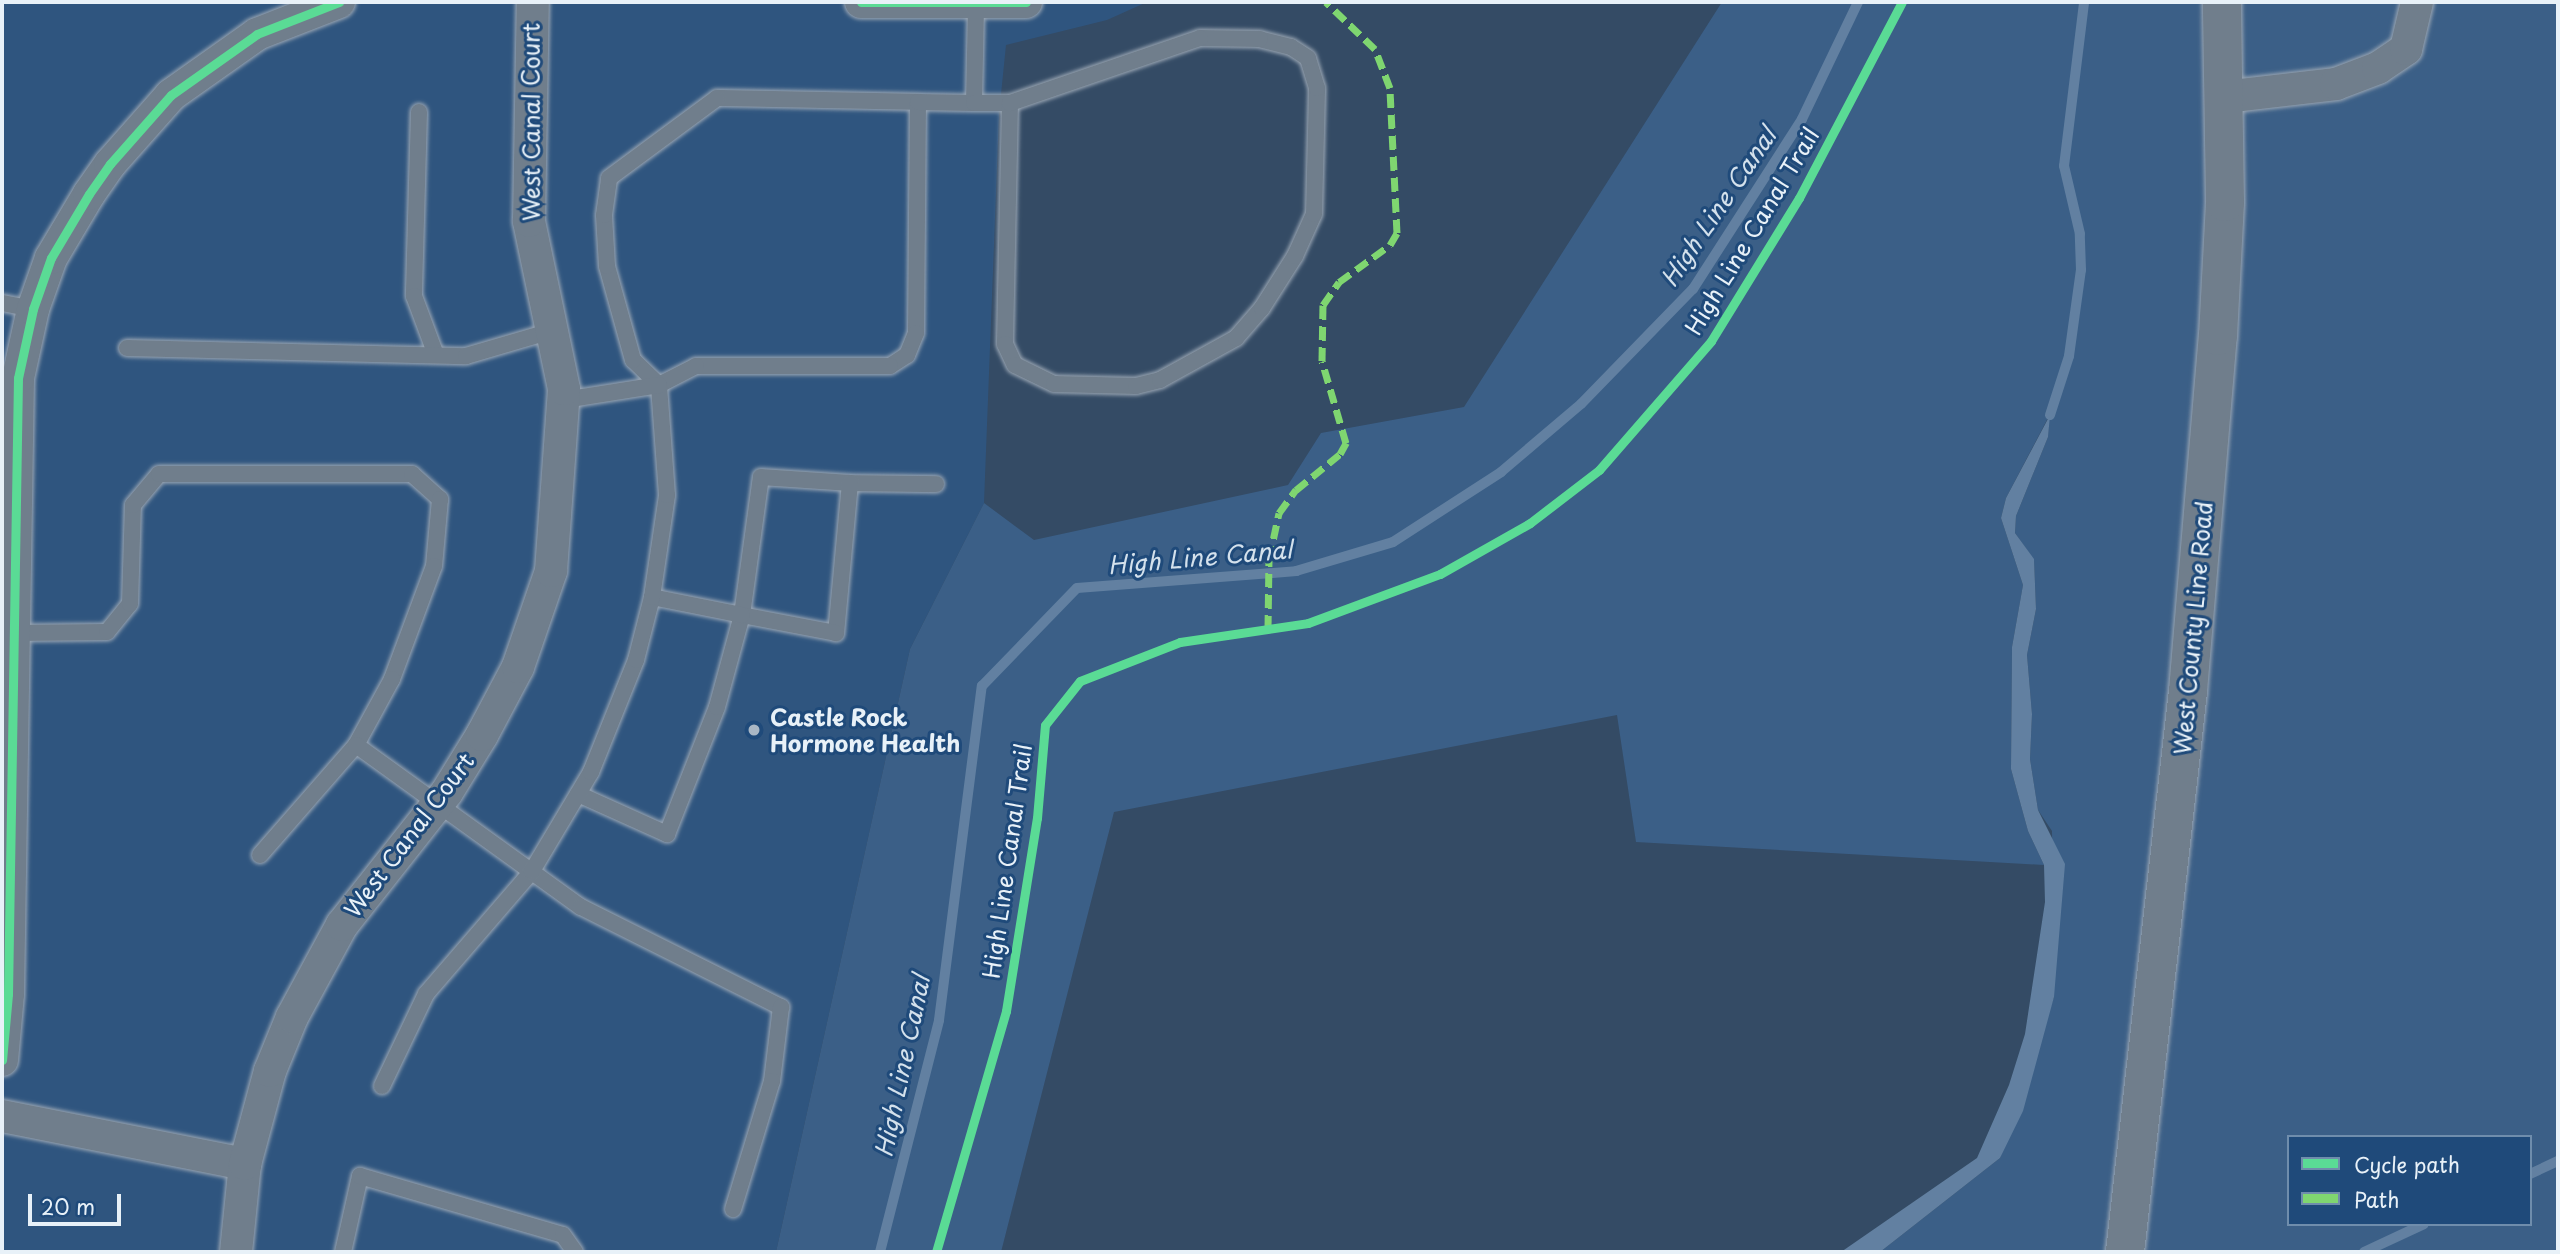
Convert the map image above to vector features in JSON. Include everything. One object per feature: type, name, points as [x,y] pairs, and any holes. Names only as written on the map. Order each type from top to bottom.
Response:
[{"type":"main road","name":"West County Line Road","points":[[2125,1252],[2191,663],[2218,336],[2224,97],[2222,2]]},
{"type":"street","name":"West Canal Court","points":[[236,1252],[245,1164],[270,1071],[314,973],[342,925],[439,803],[482,735],[518,667],[547,583],[558,509],[564,400],[555,330],[529,221],[533,2]]},
{"type":"street","points":[[861,2],[976,5],[1026,2]]},
{"type":"street","points":[[2224,97],[2336,84],[2378,68],[2406,49],[2417,2]]},
{"type":"street","points":[[2,1060],[8,994],[7,760],[14,633],[18,378],[33,309],[51,258],[110,163],[144,123],[225,54],[322,4]]},
{"type":"street","points":[[2,1116],[245,1164]]},
{"type":"lane","points":[[974,103],[976,5]]},
{"type":"lane","points":[[382,1086],[426,994],[532,871],[578,794],[636,660],[652,597],[667,495],[659,385],[633,360],[607,266],[604,215],[609,178],[717,98],[1010,103],[1200,38],[1260,39],[1291,47],[1308,58],[1317,88],[1314,214],[1288,267],[1236,338],[1160,380],[1136,386],[1054,384],[1015,365],[1005,344],[1010,103]]},
{"type":"lane","points":[[564,400],[659,385],[696,366],[890,366],[907,355],[916,333],[918,102]]},
{"type":"lane","points":[[419,111],[414,296],[436,355]]},
{"type":"lane","points":[[2,303],[33,309]]},
{"type":"lane","points":[[127,348],[466,356],[555,330]]},
{"type":"lane","points":[[14,633],[107,632],[130,604],[133,505],[159,474],[412,474],[440,499],[433,566],[392,679],[356,745],[260,855]]},
{"type":"lane","points":[[578,794],[667,834],[717,707],[742,615],[761,477],[850,483],[936,484]]},
{"type":"lane","points":[[652,597],[836,633],[850,483]]},
{"type":"lane","points":[[356,745],[581,906],[782,1007],[772,1081],[733,1209]]},
{"type":"lane","points":[[343,1252],[360,1176],[563,1235],[575,1252]]},
{"type":"shaded area","points":[[2,2],[1147,2],[1107,20],[1006,45],[999,114],[984,503],[910,649],[776,1252],[2,1252]]},
{"type":"shaded area","points":[[1722,2],[2239,2],[2242,83],[2241,2],[2558,2],[2558,1252],[1880,1252],[2000,1158],[2054,997],[2052,831],[2038,810],[2030,759],[2032,714],[2027,655],[2036,609],[2034,560],[2015,533],[2016,516],[2048,437],[2049,416],[2006,498],[2001,518],[2023,585],[2012,647],[2011,769],[2028,831],[2044,865],[1636,842],[1617,715],[1114,812],[1001,1252],[776,1252],[910,649],[984,503],[1034,540],[1288,485],[1321,433],[1464,407]]},
{"type":"shaded area","points":[[2050,415],[2048,437],[2016,516],[2015,533],[2034,559],[2036,609],[2027,655],[2032,714],[2030,759],[2038,810],[2065,864],[2054,997],[2023,1111],[2000,1158],[1880,1252],[1841,1252],[1977,1158],[2009,1085],[2025,1034],[2045,902],[2044,865],[2028,831],[2011,769],[2012,647],[2023,585],[2001,518],[2006,498]]},
{"type":"waterway","name":"High Line Canal","points":[[880,1252],[939,1020],[982,686],[1077,588],[1296,571],[1393,542],[1501,472],[1581,404],[1693,289],[1802,119],[1858,2]]},
{"type":"waterway","points":[[2050,415],[2069,356],[2081,270],[2080,234],[2064,166],[2084,2]]},
{"type":"waterway","points":[[2532,1173],[2558,1161]]},
{"type":"waterway","points":[[2364,1252],[2420,1226]]},
{"type":"marked path","points":[[1268,629],[1269,559],[1279,513],[1296,490],[1340,454],[1346,443],[1322,361],[1323,305],[1339,282],[1390,245],[1397,233],[1390,88],[1375,49],[1326,2]]},
{"type":"cycle path","points":[[2,1060],[8,994],[18,378],[33,309],[51,258],[89,194],[110,164],[171,95],[257,34],[339,2]]},
{"type":"cycle path","points":[[861,2],[1026,2]]},
{"type":"cycle path","name":"High Line Canal Trail","points":[[936,1252],[1006,1011],[1037,818],[1045,725],[1080,681],[1180,642],[1308,623],[1440,574],[1530,523],[1599,470],[1711,341],[1799,198],[1902,2]]},
{"type":"place","name":"Castle Rock Hormone Health","points":[[754,730]]}]
